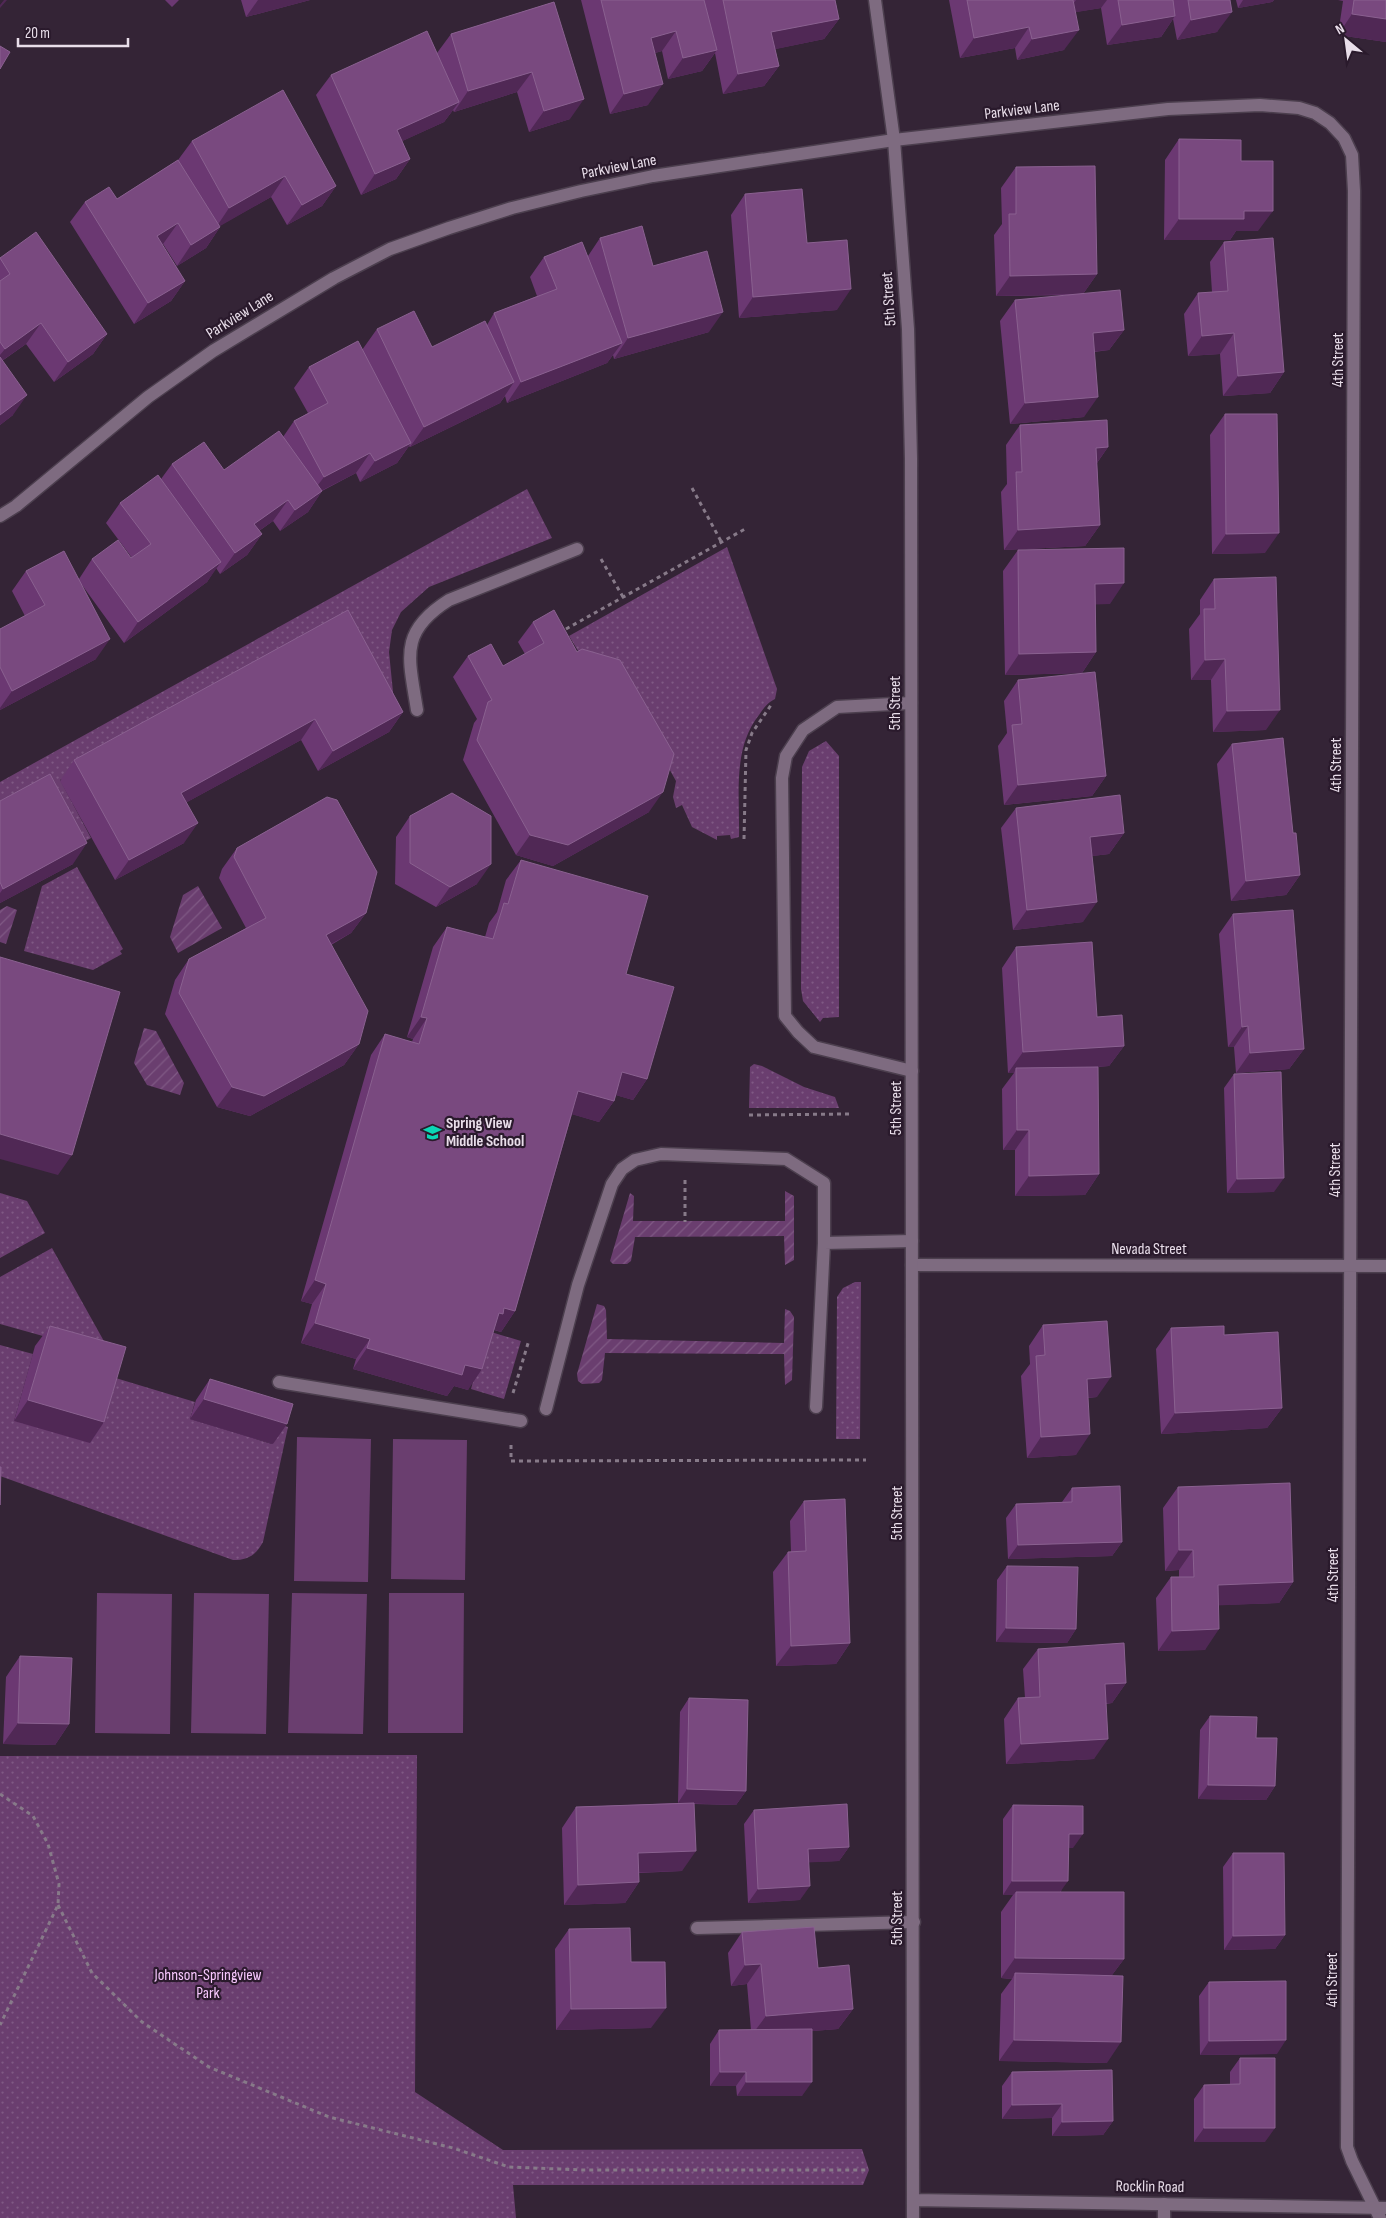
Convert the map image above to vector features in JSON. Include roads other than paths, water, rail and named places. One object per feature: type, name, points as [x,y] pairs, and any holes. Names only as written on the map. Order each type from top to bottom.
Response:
[{"type":"street","name":"5th Street","points":[[876,0],[894,140],[908,329],[911,469],[913,2218]]},
{"type":"street","name":"Parkview Lane","points":[[0,516],[16,506],[148,397],[212,351],[334,278],[390,249],[503,211],[581,191],[653,176],[894,140],[1168,109],[1260,104],[1299,108],[1315,113],[1330,123]]},
{"type":"street","name":"4th Street","points":[[1330,123],[1344,138],[1352,155],[1354,191],[1347,2148],[1352,2161],[1381,2211]]},
{"type":"street","points":[[417,710],[409,660],[410,644],[418,627],[431,611],[449,600],[577,549]]},
{"type":"street","points":[[911,703],[837,707],[803,730],[786,756],[782,778],[786,1016],[798,1032],[814,1047],[912,1071]]},
{"type":"street","points":[[546,1409],[578,1285],[612,1184],[622,1169],[635,1160],[660,1154],[786,1158],[824,1183],[824,1243],[816,1407]]},
{"type":"street","points":[[824,1243],[912,1241]]},
{"type":"street","name":"Nevada Street","points":[[912,1266],[1386,1266]]},
{"type":"street","points":[[279,1382],[517,1420]]},
{"type":"street","points":[[697,1928],[914,1922]]},
{"type":"street","name":"Rocklin Road","points":[[913,2200],[1164,2204],[1381,2211]]},
{"type":"street","points":[[1164,2204],[1164,2218]]},
{"type":"place","name":"Spring View Middle School","points":[[432,1132]]},
{"type":"park label","name":"Johnson-Springview Park","points":[[208,1984]]}]
